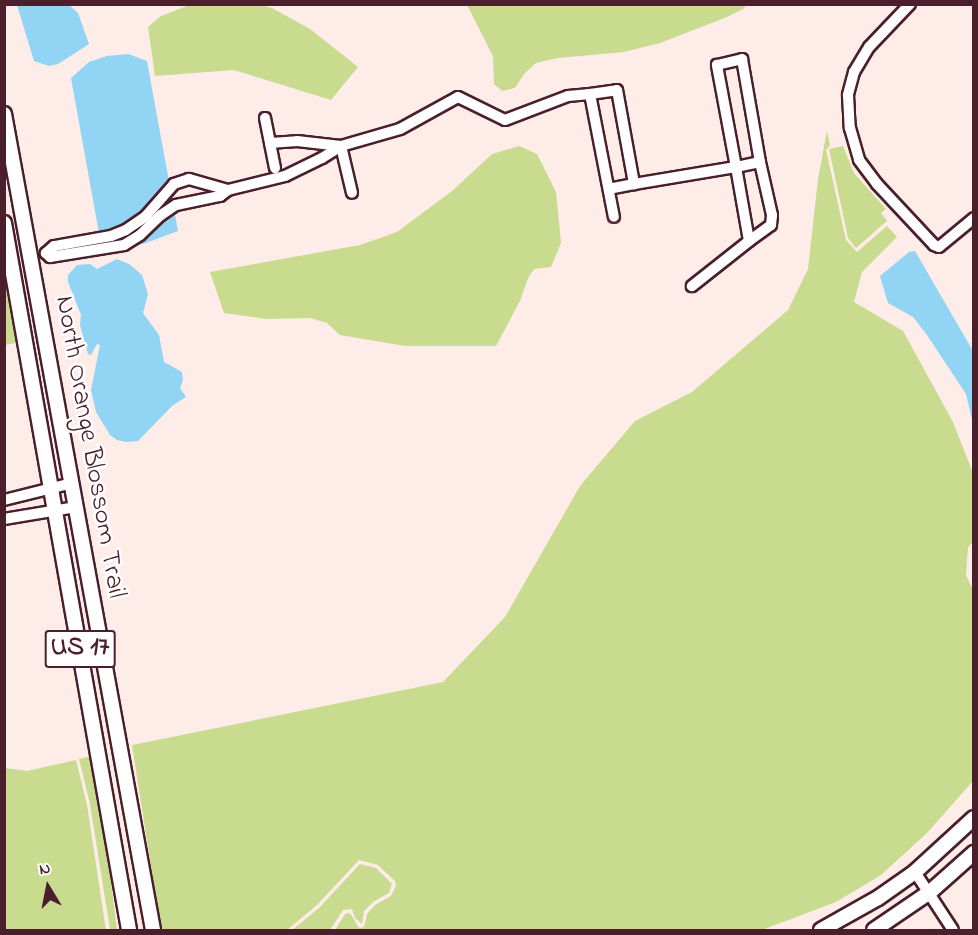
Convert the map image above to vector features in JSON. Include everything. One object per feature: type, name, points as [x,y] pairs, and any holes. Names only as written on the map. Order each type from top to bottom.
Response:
[{"type":"main road","name":"North Orange Blossom Trail","points":[[4,114],[31,249],[153,930]]},
{"type":"main road","name":"North Orange Blossom Trail","points":[[4,223],[129,930]]},
{"type":"main road","points":[[4,223],[16,242],[31,249]]},
{"type":"main road","points":[[820,930],[878,898],[915,872],[974,818]]},
{"type":"main road","points":[[874,930],[930,892],[974,853]]},
{"type":"street","points":[[910,4],[869,47],[854,72],[848,95],[850,128],[860,160],[877,184],[934,245],[939,247],[974,218]]},
{"type":"street","points":[[692,286],[771,225],[772,214],[760,162],[742,59],[717,65],[749,241]]},
{"type":"street","points":[[228,190],[189,179],[174,184],[164,198],[126,230],[111,236],[54,246],[46,253],[50,257],[124,245],[140,236],[173,208],[220,196],[228,190],[285,176],[322,159],[340,146],[400,129],[458,97],[505,120],[568,96],[617,90],[634,184]]},
{"type":"street","points":[[590,94],[614,217]]},
{"type":"street","points":[[265,118],[275,168]]},
{"type":"street","points":[[270,143],[297,141],[340,146]]},
{"type":"street","points":[[340,146],[352,193]]},
{"type":"street","points":[[609,189],[760,162]]},
{"type":"street","points":[[197,183],[202,194],[197,201]]},
{"type":"street","points":[[164,198],[166,206],[173,208]]},
{"type":"street","points":[[4,500],[72,483]]},
{"type":"street","points":[[4,519],[76,507]]},
{"type":"street","points":[[915,872],[930,892],[952,930]]},
{"type":"green space","points":[[192,4],[257,4],[272,8],[310,29],[358,67],[331,100],[234,70],[155,76],[148,27],[161,16]]},
{"type":"green space","points":[[744,4],[745,8],[727,17],[660,43],[624,52],[558,58],[536,63],[524,74],[515,88],[502,91],[494,84],[493,56],[467,5]]},
{"type":"green space","points":[[827,131],[830,145],[826,150],[846,240],[857,252],[887,226],[897,237],[862,272],[854,302],[903,331],[953,422],[973,473],[973,542],[968,547],[966,575],[974,592],[973,781],[927,833],[881,875],[836,902],[762,930],[335,930],[345,914],[350,913],[359,928],[364,927],[367,914],[375,905],[391,896],[396,886],[395,881],[378,865],[359,860],[317,905],[287,930],[161,930],[132,745],[443,682],[505,617],[580,486],[635,421],[692,392],[788,310],[808,269],[818,179]]},
{"type":"green space","points":[[519,146],[537,154],[556,192],[561,243],[551,267],[534,269],[528,278],[520,301],[496,346],[405,346],[340,335],[327,323],[310,318],[266,319],[224,313],[210,272],[360,245],[397,232],[452,191],[492,154]]},
{"type":"green space","points":[[843,146],[854,173],[886,209],[881,213],[887,221],[856,248],[848,238],[829,149]]},
{"type":"green space","points":[[4,279],[16,343],[5,345],[4,344]]},
{"type":"green space","points":[[94,755],[117,930],[110,930],[90,804],[79,759]]},
{"type":"green space","points":[[76,760],[87,805],[106,930],[5,930],[5,768],[27,771]]},
{"type":"green space","points":[[360,864],[376,868],[392,884],[389,893],[373,902],[364,911],[362,924],[355,918],[352,909],[343,910],[330,930],[292,930],[319,908]]},
{"type":"water","points":[[17,5],[69,5],[78,13],[89,44],[58,64],[49,66],[34,61]]},
{"type":"water","points":[[128,54],[147,61],[178,231],[143,244],[116,247],[100,239],[71,78],[89,62],[107,56]]},
{"type":"water","points":[[915,251],[973,351],[973,424],[966,394],[927,335],[913,317],[888,303],[880,276],[909,252]]},
{"type":"water","points":[[117,259],[129,264],[142,275],[148,294],[143,313],[159,335],[164,362],[182,372],[183,380],[180,388],[186,397],[172,406],[138,441],[126,442],[110,435],[96,412],[91,390],[100,345],[97,344],[91,355],[88,354],[80,325],[81,315],[68,282],[68,275],[77,265],[90,264],[97,269]]}]
